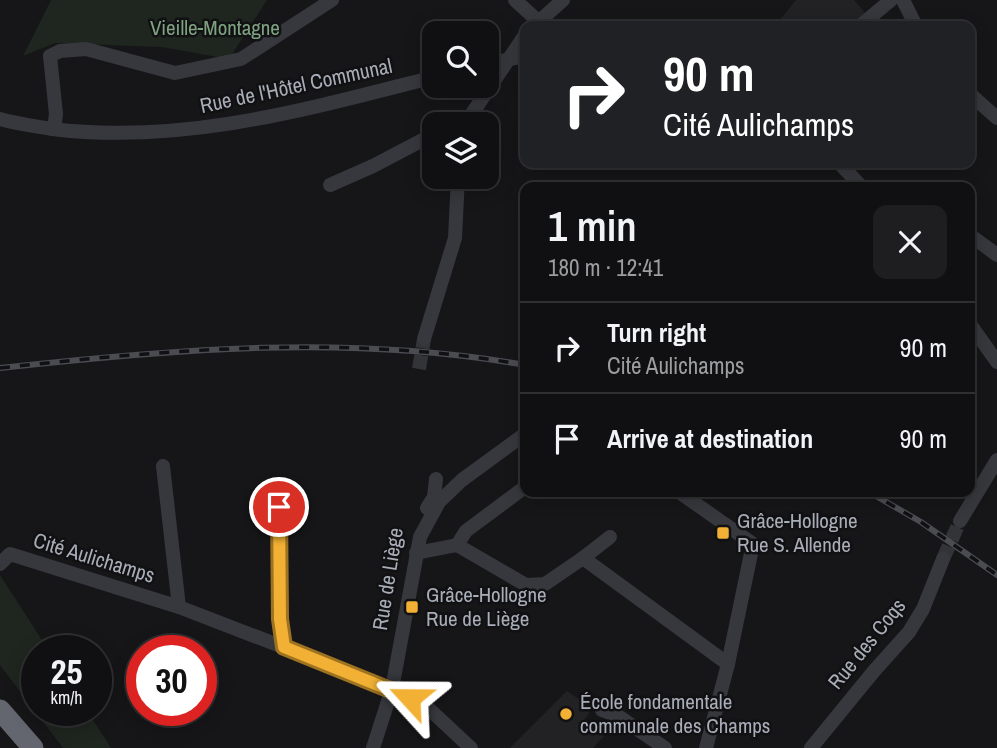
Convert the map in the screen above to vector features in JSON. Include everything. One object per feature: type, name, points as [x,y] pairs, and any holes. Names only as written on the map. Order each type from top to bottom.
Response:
[{"type":"highway","points":[[0,710],[33,748]]},
{"type":"street","points":[[54,129],[56,114],[50,56],[60,51],[86,50],[175,73],[241,59],[332,0]]},
{"type":"street","points":[[515,0],[534,21]]},
{"type":"street","points":[[540,21],[563,0]]},
{"type":"street","points":[[866,21],[891,0]]},
{"type":"street","points":[[903,0],[914,21]]},
{"type":"street","points":[[474,111],[520,42]]},
{"type":"street","points":[[499,61],[520,57]]},
{"type":"street","name":"Rue de l'Hôtel Communal","points":[[0,119],[72,132],[116,134],[211,128],[278,115],[422,80]]},
{"type":"street","points":[[975,98],[997,118]]},
{"type":"street","points":[[330,185],[422,140]]},
{"type":"street","points":[[844,168],[857,182]]},
{"type":"street","points":[[424,339],[455,238],[457,189]]},
{"type":"street","points":[[975,239],[997,255]]},
{"type":"street","points":[[975,331],[997,362]]},
{"type":"street","points":[[419,537],[439,502],[462,480],[520,438]]},
{"type":"street","name":"Cité Aulichamps","points":[[163,466],[179,607]]},
{"type":"street","points":[[960,521],[995,469]]},
{"type":"street","name":"Rue de Liège","points":[[373,748],[392,689],[419,537],[415,526],[434,497],[436,479]]},
{"type":"street","points":[[457,545],[466,531],[520,491]]},
{"type":"street","points":[[686,497],[753,544],[728,664],[706,748]]},
{"type":"street","points":[[279,507],[280,619],[284,647]]},
{"type":"street","points":[[415,553],[457,545],[526,585],[545,584],[610,537]]},
{"type":"street","name":"Cité Aulichamps","points":[[0,564],[10,554],[179,607],[392,689],[427,707],[471,748]]},
{"type":"street","points":[[583,558],[728,664]]},
{"type":"street","name":"Rue des Coqs","points":[[811,748],[873,671],[909,632],[923,610],[943,559]]},
{"type":"street","points":[[602,710],[618,716],[666,748]]},
{"type":"shaded area","points":[[796,0],[854,0],[867,15],[860,21],[779,21]]},
{"type":"shaded area","name":"École fondamentale communale des Champs","points":[[567,691],[592,708],[584,721],[604,736],[593,748],[510,748]]},
{"type":"green space","name":"Vieille-Montagne","points":[[51,0],[267,0],[229,59],[162,47],[55,43],[23,56]]},
{"type":"green space","points":[[0,575],[39,635],[21,635],[21,693],[0,665]]},
{"type":"green space","points":[[46,726],[97,726],[111,748],[63,748]]},
{"type":"tunnel","points":[[419,369],[424,339]]},
{"type":"tunnel","points":[[943,559],[960,521]]},
{"type":"railway","points":[[0,368],[131,355],[328,347],[460,355],[520,364]]},
{"type":"railway","points":[[878,497],[921,522],[997,575]]},
{"type":"place","name":"Grâce-Hollogne Rue S. Allende","points":[[723,533]]},
{"type":"place","name":"Grâce-Hollogne Rue de Liège","points":[[412,607]]},
{"type":"place","name":"École fondamentale communale des Champs","points":[[566,714]]},
{"type":"route","points":[[279,507],[280,619],[284,647],[410,698]]}]
